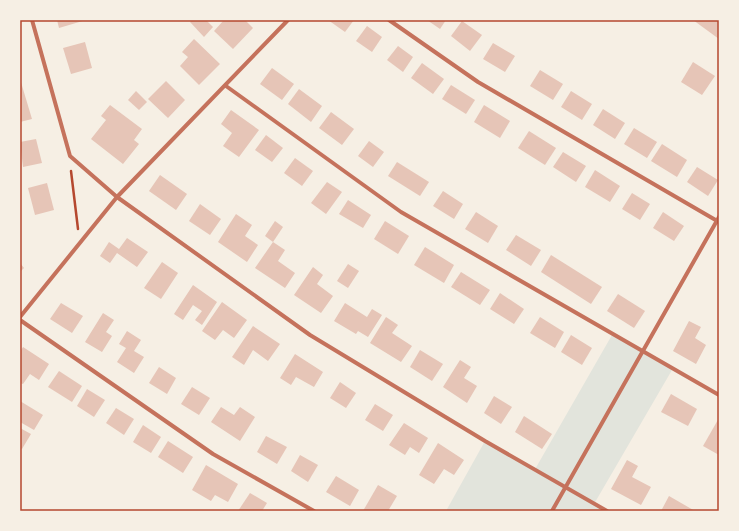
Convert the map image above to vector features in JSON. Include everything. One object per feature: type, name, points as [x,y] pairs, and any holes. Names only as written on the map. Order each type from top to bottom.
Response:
[{"type":"street","points":[[32,20],[70,156],[117,197],[310,335],[565,488],[607,511]]},
{"type":"street","points":[[288,20],[226,86],[117,197],[20,319],[213,454],[314,511]]},
{"type":"street","points":[[389,20],[478,82],[718,220],[552,511]]},
{"type":"street","points":[[226,86],[401,212],[642,353],[719,396]]},
{"type":"path","points":[[70,156],[80,243]]},
{"type":"shaded area","points":[[612,335],[672,370],[594,504],[607,511],[446,511],[485,441],[534,471]]},
{"type":"building","points":[[57,20],[86,20],[59,28]]},
{"type":"building","points":[[192,20],[206,20],[213,27],[204,37],[190,22]]},
{"type":"building","points":[[224,20],[245,20],[253,28],[233,49],[214,31]]},
{"type":"building","points":[[328,20],[354,20],[345,32]]},
{"type":"building","points":[[427,20],[446,20],[440,29]]},
{"type":"building","points":[[693,20],[719,20],[719,39]]},
{"type":"building","points":[[462,21],[482,35],[470,51],[451,36]]},
{"type":"building","points":[[367,26],[382,37],[372,52],[356,41]]},
{"type":"building","points":[[194,39],[220,64],[199,85],[180,66],[188,57],[182,52]]},
{"type":"building","points":[[85,42],[92,68],[71,74],[63,48]]},
{"type":"building","points":[[493,43],[515,56],[505,72],[483,59]]},
{"type":"building","points":[[398,46],[413,57],[403,72],[387,60]]},
{"type":"building","points":[[693,62],[715,76],[702,95],[681,82]]},
{"type":"building","points":[[422,63],[444,79],[433,94],[411,78]]},
{"type":"building","points":[[272,68],[294,84],[282,100],[260,84]]},
{"type":"building","points":[[540,70],[563,84],[553,100],[530,86]]},
{"type":"building","points":[[20,79],[32,119],[20,122]]},
{"type":"building","points":[[166,81],[185,100],[168,118],[148,99]]},
{"type":"building","points":[[451,85],[475,100],[466,114],[442,99]]},
{"type":"building","points":[[299,89],[322,106],[311,122],[288,104]]},
{"type":"building","points":[[136,91],[147,102],[139,110],[128,100]]},
{"type":"building","points":[[571,91],[592,104],[582,120],[561,107]]},
{"type":"building","points":[[110,105],[142,129],[134,140],[139,144],[123,164],[91,139],[106,120],[101,116]]},
{"type":"building","points":[[484,105],[510,121],[500,138],[474,122]]},
{"type":"building","points":[[603,109],[625,123],[615,139],[593,125]]},
{"type":"building","points":[[231,110],[259,130],[239,157],[223,146],[232,133],[221,124]]},
{"type":"building","points":[[331,112],[354,129],[342,145],[319,128]]},
{"type":"building","points":[[634,128],[657,142],[647,158],[624,144]]},
{"type":"building","points":[[529,131],[556,148],[545,165],[518,148]]},
{"type":"building","points":[[266,135],[283,148],[272,162],[255,150]]},
{"type":"building","points":[[36,139],[42,163],[23,167],[20,142]]},
{"type":"building","points":[[369,141],[384,152],[373,167],[358,156]]},
{"type":"building","points":[[662,144],[687,160],[677,177],[651,161]]},
{"type":"building","points":[[563,152],[586,166],[576,182],[553,167]]},
{"type":"building","points":[[295,158],[313,171],[302,186],[284,173]]},
{"type":"building","points":[[397,162],[429,182],[420,196],[388,176]]},
{"type":"building","points":[[697,167],[718,180],[708,196],[687,182]]},
{"type":"building","points":[[595,170],[620,186],[610,202],[585,187]]},
{"type":"building","points":[[160,175],[187,194],[176,210],[149,191]]},
{"type":"building","points":[[327,182],[342,192],[326,214],[311,203]]},
{"type":"building","points":[[47,183],[54,210],[35,215],[28,188]]},
{"type":"building","points":[[443,191],[463,204],[454,219],[433,206]]},
{"type":"building","points":[[632,193],[650,204],[640,220],[622,209]]},
{"type":"building","points":[[348,200],[371,215],[363,228],[339,214]]},
{"type":"building","points":[[200,204],[221,219],[210,235],[189,221]]},
{"type":"building","points":[[476,212],[498,226],[488,243],[465,229]]},
{"type":"building","points":[[663,212],[684,226],[674,241],[653,228]]},
{"type":"building","points":[[236,214],[252,225],[245,236],[258,245],[247,262],[218,242]]},
{"type":"building","points":[[275,221],[283,227],[273,242],[265,236]]},
{"type":"building","points":[[385,221],[409,236],[398,254],[374,239]]},
{"type":"building","points":[[516,235],[541,250],[531,266],[506,250]]},
{"type":"building","points":[[127,238],[148,252],[137,267],[117,253],[110,263],[100,256],[109,242],[119,249]]},
{"type":"building","points":[[273,242],[285,250],[278,261],[295,273],[285,288],[255,268]]},
{"type":"building","points":[[425,247],[454,265],[444,283],[414,265]]},
{"type":"building","points":[[551,255],[602,287],[591,304],[541,272]]},
{"type":"building","points":[[162,262],[178,273],[161,299],[144,288]]},
{"type":"building","points":[[20,263],[24,268],[20,272]]},
{"type":"building","points":[[348,264],[359,271],[348,288],[337,281]]},
{"type":"building","points":[[313,267],[323,275],[317,284],[333,296],[321,313],[294,295]]},
{"type":"building","points":[[461,272],[490,290],[480,305],[451,287]]},
{"type":"building","points":[[193,285],[217,302],[202,325],[195,320],[202,311],[193,305],[183,320],[174,314]]},
{"type":"building","points":[[500,293],[524,309],[514,324],[490,309]]},
{"type":"building","points":[[618,294],[645,311],[634,328],[607,311]]},
{"type":"building","points":[[222,302],[247,320],[234,338],[223,330],[215,340],[202,331]]},
{"type":"building","points":[[61,303],[83,316],[72,333],[50,319]]},
{"type":"building","points":[[345,303],[367,317],[372,309],[382,315],[368,337],[358,331],[356,334],[334,321]]},
{"type":"building","points":[[103,313],[114,320],[106,332],[112,336],[102,352],[85,342]]},
{"type":"building","points":[[386,317],[398,325],[392,333],[412,346],[401,362],[370,343]]},
{"type":"building","points":[[540,317],[564,332],[555,348],[530,333]]},
{"type":"building","points":[[689,321],[701,327],[695,338],[706,345],[696,364],[673,351]]},
{"type":"building","points":[[253,326],[280,344],[268,361],[253,350],[244,365],[232,357]]},
{"type":"building","points":[[127,331],[141,340],[134,351],[144,357],[134,373],[117,362],[126,348],[119,344]]},
{"type":"building","points":[[571,335],[592,348],[582,365],[561,352]]},
{"type":"building","points":[[23,347],[49,364],[39,380],[30,374],[23,384],[20,383],[20,352]]},
{"type":"building","points":[[420,350],[443,364],[432,381],[410,367]]},
{"type":"building","points":[[295,354],[323,372],[314,387],[296,377],[291,385],[280,378]]},
{"type":"building","points":[[460,360],[471,367],[464,378],[477,386],[467,403],[443,387]]},
{"type":"building","points":[[159,367],[176,378],[167,394],[149,383]]},
{"type":"building","points":[[59,371],[82,386],[72,402],[48,387]]},
{"type":"building","points":[[340,382],[356,393],[346,408],[330,398]]},
{"type":"building","points":[[192,387],[210,398],[199,415],[181,404]]},
{"type":"building","points":[[87,389],[105,400],[94,417],[77,406]]},
{"type":"building","points":[[671,394],[697,409],[688,426],[661,412]]},
{"type":"building","points":[[494,396],[512,407],[501,424],[484,413]]},
{"type":"building","points":[[20,401],[43,415],[34,430],[20,422]]},
{"type":"building","points":[[375,404],[393,415],[383,431],[365,420]]},
{"type":"building","points":[[221,407],[234,415],[240,407],[255,417],[240,441],[211,422]]},
{"type":"building","points":[[116,408],[134,419],[124,435],[106,423]]},
{"type":"building","points":[[524,416],[552,434],[542,449],[515,432]]},
{"type":"building","points":[[719,418],[719,455],[703,446]]},
{"type":"building","points":[[404,423],[428,438],[419,453],[410,447],[405,455],[389,445]]},
{"type":"building","points":[[143,425],[161,437],[151,453],[133,442]]},
{"type":"building","points":[[20,428],[31,434],[22,449],[20,448]]},
{"type":"building","points":[[266,436],[287,447],[277,464],[257,452]]},
{"type":"building","points":[[168,441],[193,457],[183,473],[158,457]]},
{"type":"building","points":[[438,443],[464,460],[454,475],[444,469],[434,484],[419,475]]},
{"type":"building","points":[[300,455],[318,465],[308,482],[291,471]]},
{"type":"building","points":[[627,460],[638,466],[632,477],[651,487],[641,505],[611,489]]},
{"type":"building","points":[[206,465],[238,484],[228,502],[215,495],[211,501],[192,490]]},
{"type":"building","points":[[336,476],[359,490],[350,506],[326,492]]},
{"type":"building","points":[[378,485],[397,496],[388,511],[363,511]]},
{"type":"building","points":[[250,493],[267,503],[262,511],[238,511]]},
{"type":"building","points":[[669,496],[695,511],[661,511]]}]
